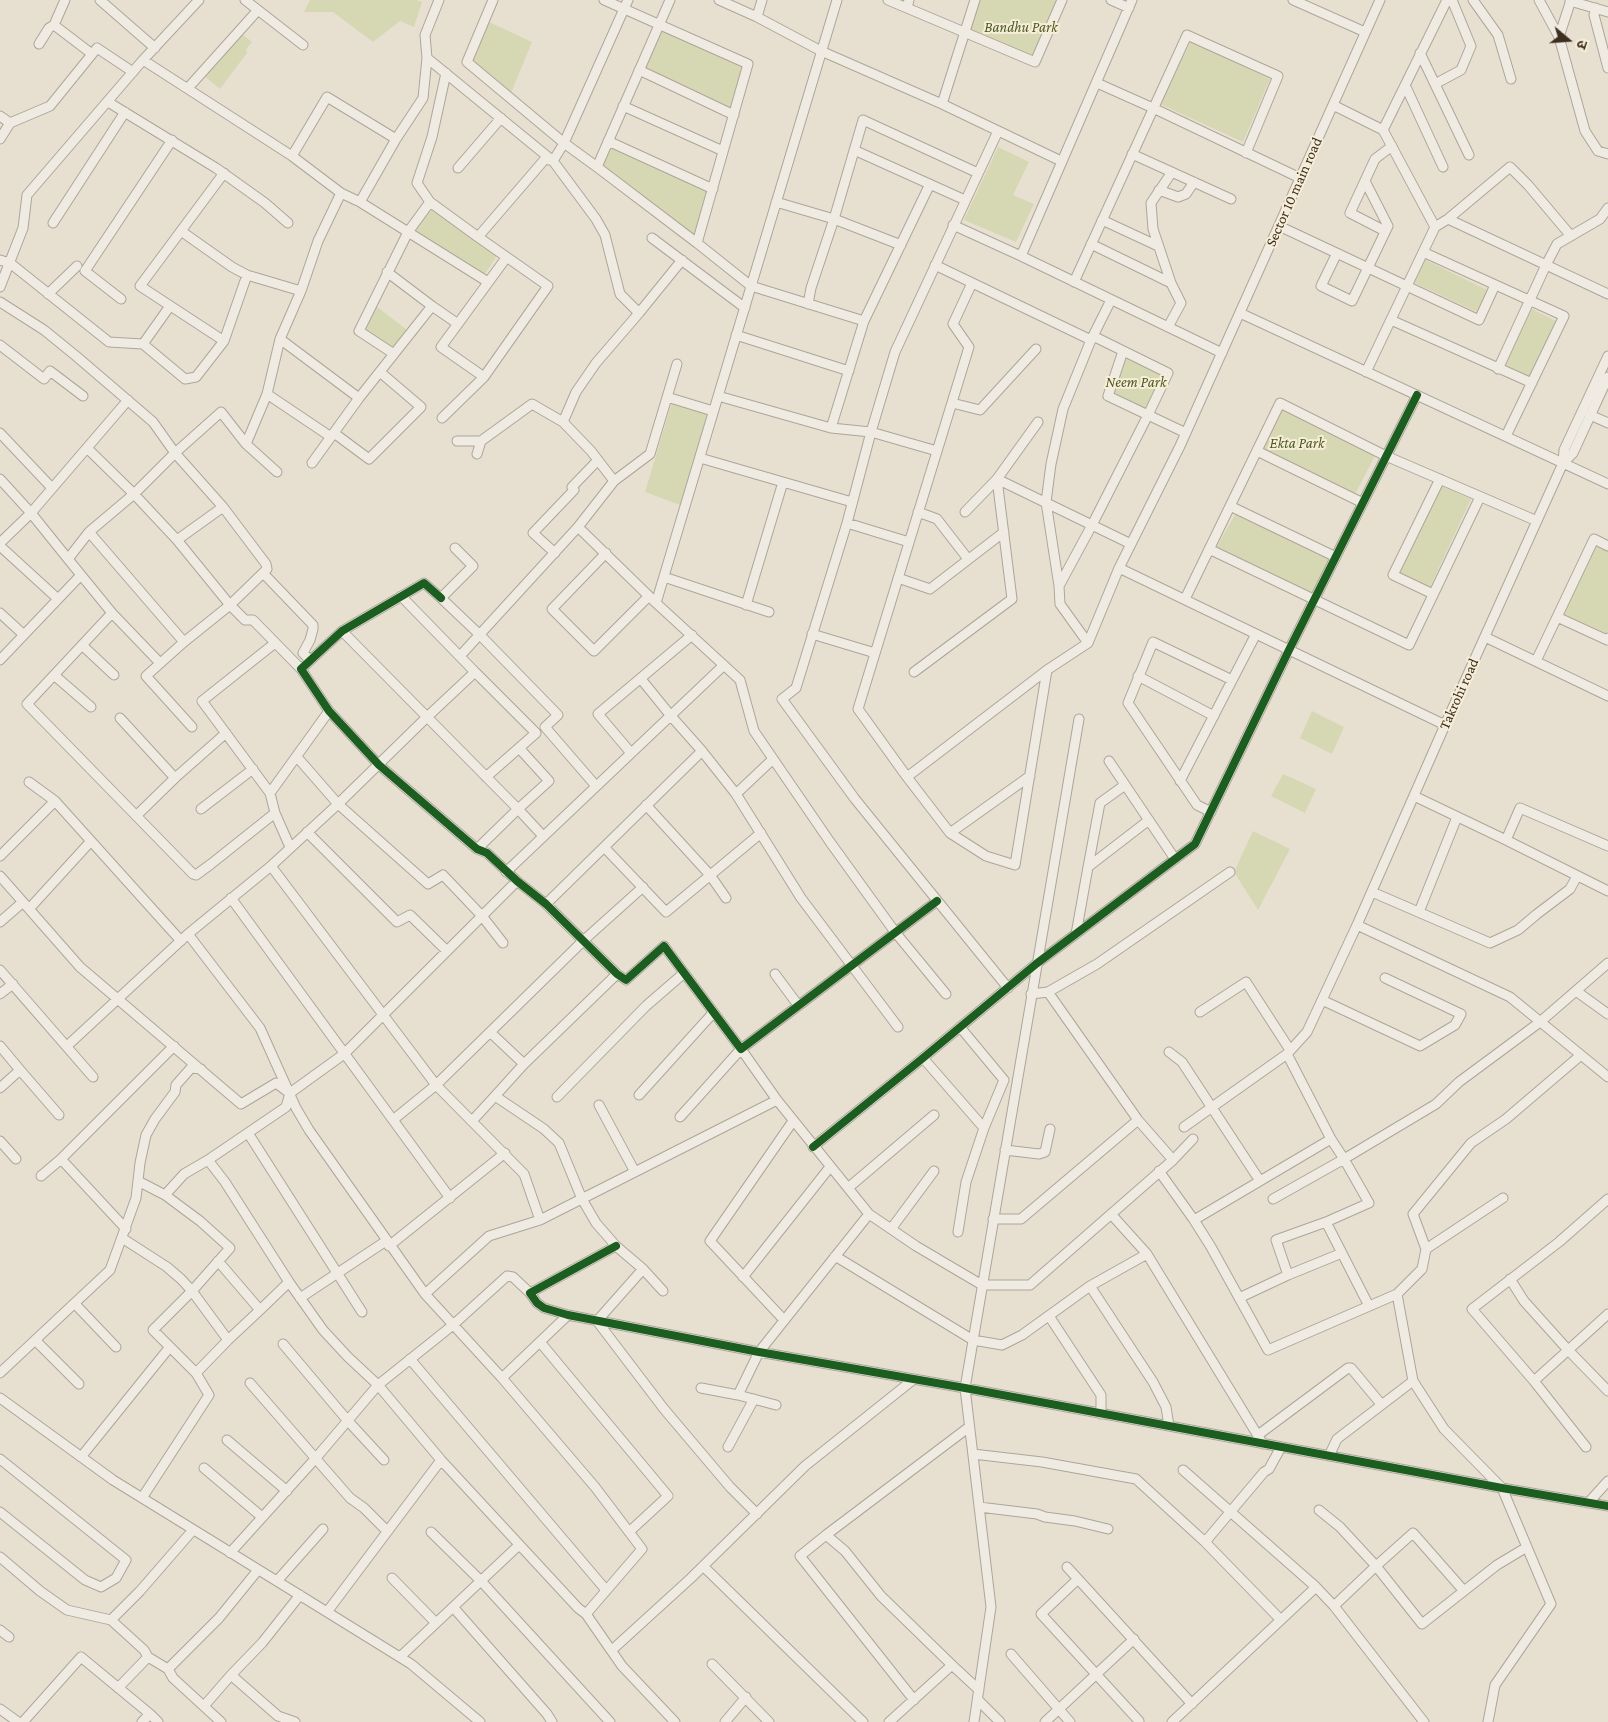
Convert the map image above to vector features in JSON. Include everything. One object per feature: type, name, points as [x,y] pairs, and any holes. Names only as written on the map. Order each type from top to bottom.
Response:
[{"type":"street","points":[[39,44],[49,28],[54,25],[64,0]]},
{"type":"street","points":[[100,0],[155,48]]},
{"type":"street","points":[[0,286],[23,228],[27,195],[133,72],[199,0]]},
{"type":"street","points":[[245,0],[303,45]]},
{"type":"street","points":[[360,202],[396,139],[423,98],[427,58],[424,35],[439,0]]},
{"type":"street","points":[[493,0],[467,62],[564,143],[597,166],[751,286],[864,321]]},
{"type":"street","points":[[604,0],[626,4],[659,25],[748,64],[697,243]]},
{"type":"street","points":[[597,166],[670,0]]},
{"type":"street","points":[[719,0],[757,17],[821,51],[942,104],[1061,161]]},
{"type":"street","points":[[757,17],[762,0]]},
{"type":"street","points":[[656,603],[837,0]]},
{"type":"street","points":[[888,0],[908,4],[965,33],[1034,62],[1062,0]]},
{"type":"street","points":[[942,104],[975,0]]},
{"type":"street","points":[[1021,256],[1131,4],[1111,0]]},
{"type":"street","points":[[1293,0],[1365,32]]},
{"type":"street","name":"Sector 10 main road","points":[[1088,643],[1119,568],[1186,434],[1380,0]]},
{"type":"street","points":[[1383,130],[1447,0]]},
{"type":"street","points":[[1435,84],[1461,70],[1471,46],[1447,0]]},
{"type":"street","points":[[1473,0],[1498,35],[1511,79]]},
{"type":"street","points":[[1539,0],[1559,37],[1584,131],[1598,151],[1608,154]]},
{"type":"street","points":[[1559,37],[1571,0],[1608,12]]},
{"type":"street","points":[[554,161],[564,143],[626,4]]},
{"type":"street","points":[[1596,8],[1594,15],[1608,68]]},
{"type":"street","points":[[188,88],[258,10]]},
{"type":"street","points":[[54,25],[92,54]]},
{"type":"street","points":[[1074,282],[1187,35],[1278,76],[1246,153]]},
{"type":"street","points":[[0,139],[10,123],[50,106],[97,48],[133,72]]},
{"type":"street","points":[[1420,53],[1469,155]]},
{"type":"street","points":[[427,58],[554,161],[605,235],[620,294],[639,313]]},
{"type":"street","points":[[144,60],[292,156],[341,193],[360,202],[488,282]]},
{"type":"street","points":[[639,70],[734,115]]},
{"type":"street","points":[[442,418],[484,377],[548,286],[506,258],[430,202],[417,183],[432,136],[446,74]]},
{"type":"street","points":[[1097,83],[1300,178]]},
{"type":"street","points":[[1405,85],[1443,167]]},
{"type":"street","points":[[292,156],[327,98],[396,139]]},
{"type":"street","points":[[108,102],[224,173],[265,203],[288,223]]},
{"type":"street","points":[[1333,105],[1383,130],[1435,227]]},
{"type":"street","points":[[623,106],[723,151]]},
{"type":"street","points":[[53,223],[125,112]]},
{"type":"street","points":[[0,116],[10,123]]},
{"type":"street","points":[[458,168],[501,118]]},
{"type":"street","points":[[808,304],[811,288],[834,219],[863,120],[978,173]]},
{"type":"street","points":[[998,131],[895,352],[847,522],[796,688],[782,699],[855,799],[1008,988]]},
{"type":"street","points":[[121,299],[86,271],[172,140]]},
{"type":"street","points":[[608,142],[713,189]]},
{"type":"street","points":[[1385,231],[1350,213],[1375,159],[1392,146]]},
{"type":"street","points":[[854,150],[965,200]]},
{"type":"street","points":[[1132,154],[1231,199]]},
{"type":"street","points":[[478,237],[545,159],[554,161]]},
{"type":"street","points":[[1366,372],[1435,227],[1448,219],[1510,167],[1571,236]]},
{"type":"street","points":[[1168,327],[1181,303],[1171,283],[1158,246],[1153,229],[1151,204],[1172,172]]},
{"type":"street","points":[[224,173],[140,286],[224,341]]},
{"type":"street","points":[[1159,190],[1178,197],[1186,194],[1194,182]]},
{"type":"street","points":[[1337,253],[1321,286],[1352,301],[1388,226],[1365,182]]},
{"type":"street","points":[[831,428],[864,321],[930,184]]},
{"type":"street","points":[[246,444],[267,394],[280,339],[318,241],[341,193]]},
{"type":"street","points":[[394,354],[359,331],[408,232],[430,202]]},
{"type":"street","points":[[776,202],[834,219],[901,245]]},
{"type":"street","points":[[1498,369],[1557,244],[1600,219],[1608,208]]},
{"type":"street","points":[[1448,219],[1608,294]]},
{"type":"street","points":[[1102,220],[1158,246]]},
{"type":"street","points":[[954,226],[1021,256],[1222,353]]},
{"type":"street","points":[[1279,226],[1480,320],[1495,285]]},
{"type":"street","points":[[181,231],[232,267],[247,275],[300,291]]},
{"type":"street","points":[[652,238],[745,308]]},
{"type":"street","points":[[1091,244],[1171,283]]},
{"type":"street","points":[[1423,252],[1564,316],[1506,436]]},
{"type":"street","points":[[484,377],[441,347],[506,258]]},
{"type":"street","points":[[0,260],[10,263],[109,342],[143,344],[186,379],[196,376],[224,341],[247,275]]},
{"type":"street","points":[[563,422],[576,392],[596,363],[682,260]]},
{"type":"street","points":[[935,265],[1168,373],[1092,526],[1059,586]]},
{"type":"street","points":[[48,294],[77,266]]},
{"type":"street","points":[[388,272],[458,324]]},
{"type":"street","points":[[972,283],[953,324],[969,346],[858,709],[950,833],[986,856],[1015,865],[1048,670]]},
{"type":"street","points":[[907,777],[1048,670],[1088,643],[1060,604],[1046,502],[1051,464],[1063,410],[1092,338],[1111,300]]},
{"type":"street","points":[[0,302],[44,330],[152,422],[175,453],[223,507],[266,564],[267,569],[230,606],[184,642],[146,676],[192,728]]},
{"type":"street","points":[[143,344],[170,306]]},
{"type":"street","points":[[312,463],[359,398],[432,306]]},
{"type":"street","points":[[1240,313],[1608,484]]},
{"type":"street","points":[[1391,320],[1532,383]]},
{"type":"street","points":[[736,335],[849,371]]},
{"type":"street","points":[[280,339],[359,398]]},
{"type":"street","points":[[0,345],[44,379],[50,371],[83,396]]},
{"type":"street","points":[[952,403],[980,410],[1036,349]]},
{"type":"street","points":[[1123,352],[1108,396],[1186,434]]},
{"type":"street","points":[[1563,463],[1564,450],[1608,356]]},
{"type":"street","points":[[460,656],[578,527],[614,481],[650,454],[677,364]]},
{"type":"street","points":[[267,394],[369,459],[421,407],[380,372]]},
{"type":"street","points":[[1563,463],[1573,453],[1608,377]]},
{"type":"street","points":[[814,1147],[1036,964],[1195,844],[1417,395]]},
{"type":"street","points":[[718,396],[831,428],[871,432],[937,451]]},
{"type":"street","points":[[667,397],[713,411]]},
{"type":"street","points":[[58,599],[0,545],[31,513],[128,400]]},
{"type":"street","points":[[1185,600],[1280,402],[1386,456],[1537,521]]},
{"type":"street","points":[[476,454],[481,441],[532,404],[563,422],[598,460],[614,481]]},
{"type":"street","points":[[68,559],[89,532],[134,494],[220,412],[246,444],[277,472]]},
{"type":"street","points":[[1590,415],[1608,424]]},
{"type":"street","points":[[965,512],[997,480],[1038,422]]},
{"type":"street","points":[[0,433],[52,488]]},
{"type":"street","points":[[457,441],[481,441]]},
{"type":"street","points":[[88,448],[177,540],[230,606],[245,620],[253,620],[301,669],[329,711],[379,765],[477,849],[487,853],[506,872],[546,904],[617,974],[626,980],[664,946],[793,1121],[869,1214],[916,1246],[982,1285],[1030,1285],[1173,1160],[1193,1139]]},
{"type":"street","points":[[1257,451],[1363,503]]},
{"type":"street","points":[[700,458],[852,502]]},
{"type":"street","points":[[555,553],[533,533],[574,490],[572,487],[598,460]]},
{"type":"street","name":"Takrohi road","points":[[1184,1127],[1289,1052],[1307,1032],[1358,925],[1445,725],[1563,463]]},
{"type":"street","points":[[0,479],[31,513],[112,614],[160,662]]},
{"type":"street","points":[[1433,594],[1393,575],[1440,479]]},
{"type":"street","points":[[997,480],[1131,544]]},
{"type":"street","points":[[914,672],[1012,599],[997,480]]},
{"type":"street","points":[[746,605],[783,482]]},
{"type":"street","points":[[1209,549],[1409,645],[1480,496]]},
{"type":"street","points":[[1230,506],[1336,557]]},
{"type":"street","points":[[177,540],[223,507]]},
{"type":"street","points":[[918,512],[937,519],[968,559]]},
{"type":"street","points":[[847,522],[909,542]]},
{"type":"street","points":[[578,527],[656,603],[740,680],[754,731],[830,842],[896,932],[946,994]]},
{"type":"street","points":[[89,532],[184,642]]},
{"type":"street","points":[[898,578],[930,589],[1004,532]]},
{"type":"street","points":[[1536,662],[1594,539],[1608,546]]},
{"type":"street","points":[[441,598],[473,566],[455,548]]},
{"type":"street","points":[[606,553],[552,609],[594,651],[649,596]]},
{"type":"street","points":[[1119,568],[1445,725]]},
{"type":"street","points":[[263,573],[313,625],[314,629],[303,653],[310,660]]},
{"type":"street","points":[[0,660],[81,575]]},
{"type":"street","points":[[664,577],[769,612]]},
{"type":"street","points":[[301,669],[342,631],[424,583],[480,635],[558,715],[486,777]]},
{"type":"street","points":[[402,596],[536,733]]},
{"type":"street","points":[[0,612],[24,635]]},
{"type":"street","points":[[112,614],[27,704],[193,874],[196,875],[276,812]]},
{"type":"street","points":[[1557,617],[1607,640],[1608,638]]},
{"type":"street","points":[[342,631],[543,836]]},
{"type":"street","points":[[812,634],[875,653]]},
{"type":"street","points":[[1180,781],[1256,634]]},
{"type":"street","points":[[631,753],[598,714],[692,635]]},
{"type":"street","points":[[1485,637],[1608,696]]},
{"type":"street","points":[[1211,812],[1197,805],[1128,703],[1153,642],[1232,680]]},
{"type":"street","points":[[275,643],[202,701],[270,792],[290,847]]},
{"type":"street","points":[[83,646],[114,675]]},
{"type":"street","points":[[506,872],[724,665]]},
{"type":"street","points":[[67,1046],[188,934],[271,866],[475,672]]},
{"type":"street","points":[[54,675],[91,707]]},
{"type":"street","points":[[1138,676],[1214,716]]},
{"type":"street","points":[[641,678],[736,794],[802,898],[898,1027]]},
{"type":"street","points":[[270,792],[329,711]]},
{"type":"street","points":[[120,718],[175,778]]},
{"type":"street","points":[[974,1722],[991,1607],[965,1388],[1079,719]]},
{"type":"street","points":[[545,727],[596,786]]},
{"type":"street","points":[[136,816],[226,733]]},
{"type":"street","points":[[477,849],[549,781],[519,748]]},
{"type":"street","points":[[546,904],[702,751]]},
{"type":"street","points":[[297,757],[338,804],[428,884],[443,875],[482,916],[503,943]]},
{"type":"street","points":[[736,794],[773,759]]},
{"type":"street","points":[[1109,761],[1175,860]]},
{"type":"street","points":[[201,809],[253,769]]},
{"type":"street","points":[[950,833],[1030,776]]},
{"type":"street","points":[[29,782],[55,802],[181,941]]},
{"type":"street","points":[[1076,934],[1100,803],[1125,784]]},
{"type":"street","points":[[1414,796],[1608,891]]},
{"type":"street","points":[[0,856],[55,802]]},
{"type":"street","points":[[646,806],[710,875],[726,898]]},
{"type":"street","points":[[1506,840],[1520,808],[1608,846]]},
{"type":"street","points":[[1419,912],[1457,817]]},
{"type":"street","points":[[1088,867],[1148,820]]},
{"type":"street","points":[[307,832],[397,922],[410,915],[447,951]]},
{"type":"street","points":[[604,847],[666,912],[761,833]]},
{"type":"street","points":[[0,922],[26,906],[91,841]]},
{"type":"street","points":[[271,866],[436,1085],[524,1174],[540,1220]]},
{"type":"street","points":[[1031,994],[1048,992],[1097,964],[1230,872]]},
{"type":"street","points":[[0,876],[80,967],[240,1104],[276,1083],[290,1093]]},
{"type":"street","points":[[1372,892],[1490,943],[1518,930],[1570,889],[1577,876]]},
{"type":"street","points":[[164,1195],[184,1174],[286,1107],[290,1093],[344,1054],[517,881]]},
{"type":"street","points":[[393,1120],[436,1085],[584,940],[643,888]]},
{"type":"street","points":[[231,898],[450,1198]]},
{"type":"street","points":[[680,1117],[741,1049],[937,901]]},
{"type":"street","points":[[1358,925],[1510,997],[1608,1077]]},
{"type":"street","points":[[188,934],[260,1028],[296,1108],[309,1130],[387,1243],[425,1294],[502,1378],[595,1487],[642,1549],[586,1614]]},
{"type":"street","points":[[1273,1199],[1436,1104],[1459,1082],[1540,1022],[1608,963]]},
{"type":"street","points":[[0,970],[93,1078]]},
{"type":"street","points":[[557,1097],[646,1006],[684,973]]},
{"type":"street","points":[[472,1121],[524,1064],[617,974]]},
{"type":"street","points":[[776,974],[798,1005]]},
{"type":"street","points":[[1322,1000],[1420,1046],[1455,1025],[1460,1014],[1384,978]]},
{"type":"street","points":[[1200,1012],[1246,982],[1289,1052],[1331,1139],[1369,1203],[1326,1222],[1276,1240],[1288,1275]]},
{"type":"street","points":[[0,994],[13,984]]},
{"type":"street","points":[[1576,991],[1608,1014]]},
{"type":"street","points":[[1048,992],[1138,1120],[1173,1160]]},
{"type":"street","points":[[639,1095],[713,1014]]},
{"type":"street","points":[[958,1232],[966,1182],[984,1128],[1004,1080],[960,1027]]},
{"type":"street","points":[[490,1032],[524,1064]]},
{"type":"street","points":[[0,1046],[58,1114]]},
{"type":"street","points":[[40,1176],[61,1159],[174,1046]]},
{"type":"street","points":[[1170,1052],[1182,1062],[1260,1181]]},
{"type":"street","points":[[1159,1172],[1194,1220],[1268,1350],[1397,1294],[1422,1270],[1426,1249],[1413,1214],[1471,1143],[1506,1119],[1581,1055]]},
{"type":"street","points":[[923,1058],[984,1128]]},
{"type":"street","points":[[0,1373],[110,1270],[136,1198],[140,1163],[146,1135],[175,1092],[176,1085],[191,1068],[201,1069]]},
{"type":"street","points":[[0,1088],[20,1070]]},
{"type":"street","points":[[495,1096],[544,1129],[559,1143],[582,1199],[596,1223],[616,1246],[643,1269],[663,1292]]},
{"type":"street","points":[[425,1294],[489,1236],[540,1220],[777,1100]]},
{"type":"street","points":[[600,1105],[635,1172]]},
{"type":"street","points":[[848,1188],[934,1115]]},
{"type":"street","points":[[993,1219],[1021,1219],[1138,1120]]},
{"type":"street","points":[[784,1320],[710,1241],[793,1121]]},
{"type":"street","points":[[1005,1150],[1039,1154],[1044,1152],[1050,1129]]},
{"type":"street","points":[[248,1133],[362,1312]]},
{"type":"street","points":[[1194,1220],[1331,1139]]},
{"type":"street","points":[[0,1141],[16,1159]]},
{"type":"street","points":[[300,1298],[336,1273],[387,1243],[450,1198],[505,1153]]},
{"type":"street","points":[[61,1159],[124,1234],[181,1279],[228,1340]]},
{"type":"street","points":[[208,1160],[323,1330],[378,1385],[441,1460],[578,1608],[586,1614],[622,1666],[675,1722]]},
{"type":"street","points":[[743,1277],[830,1167]]},
{"type":"street","points":[[891,1229],[934,1171]]},
{"type":"street","points":[[138,1181],[164,1195],[200,1220],[230,1248],[192,1291],[153,1330],[169,1348],[196,1372],[209,1395],[142,1498]]},
{"type":"street","points":[[1426,1249],[1503,1198]]},
{"type":"street","points":[[1586,1447],[1534,1381],[1472,1309],[1559,1242],[1608,1199]]},
{"type":"street","points":[[738,1395],[758,1352],[869,1214]]},
{"type":"street","points":[[1111,1214],[1147,1254],[1264,1444]]},
{"type":"street","points":[[1326,1222],[1369,1306]]},
{"type":"street","points":[[530,1293],[616,1246]]},
{"type":"street","points":[[835,1256],[973,1340],[1002,1345],[1022,1335],[1090,1286],[1147,1254]]},
{"type":"street","points":[[1239,1298],[1288,1275],[1342,1254]]},
{"type":"street","points":[[218,1261],[260,1310]]},
{"type":"street","points":[[597,1321],[643,1269]]},
{"type":"street","points":[[230,1553],[315,1460],[378,1385],[453,1325],[507,1276],[513,1277],[544,1308],[568,1315],[758,1352],[1608,1506]]},
{"type":"street","points":[[1510,1279],[1524,1301],[1608,1391]]},
{"type":"street","points":[[196,1372],[289,1282]]},
{"type":"street","points":[[1090,1286],[1153,1382],[1166,1407],[1169,1426]]},
{"type":"street","points":[[1397,1294],[1413,1382],[1444,1429],[1502,1488],[1551,1604],[1495,1685],[1488,1722]]},
{"type":"street","points":[[75,1304],[116,1347]]},
{"type":"street","points":[[502,1378],[568,1315]]},
{"type":"street","points":[[1049,1316],[1101,1395],[1102,1414]]},
{"type":"street","points":[[1534,1381],[1607,1318]]},
{"type":"street","points":[[597,1321],[664,1409],[730,1487],[757,1514]]},
{"type":"street","points":[[35,1340],[79,1384]]},
{"type":"street","points":[[540,1342],[668,1496],[629,1532]]},
{"type":"street","points":[[284,1344],[348,1421],[384,1460]]},
{"type":"street","points":[[81,1457],[169,1348]]},
{"type":"street","points":[[410,1359],[606,1590]]},
{"type":"street","points":[[1258,1436],[1348,1368],[1351,1368],[1381,1404]]},
{"type":"street","points":[[612,1650],[703,1566],[805,1466],[914,1379]]},
{"type":"street","points":[[1329,1456],[1338,1439],[1381,1404],[1413,1382]]},
{"type":"street","points":[[250,1383],[350,1498],[364,1508],[388,1532]]},
{"type":"street","points":[[701,1388],[776,1404]]},
{"type":"street","points":[[0,1398],[112,1480],[411,1664],[480,1722]]},
{"type":"street","points":[[728,1446],[754,1399]]},
{"type":"street","points":[[914,1700],[800,1556],[969,1427]]},
{"type":"street","points":[[228,1440],[287,1490]]},
{"type":"street","points":[[1205,1542],[1264,1472],[1269,1469],[1282,1447]]},
{"type":"street","points":[[972,1454],[1042,1462],[1136,1479],[1205,1542],[1280,1620]]},
{"type":"street","points":[[0,1459],[126,1560],[116,1578],[101,1587],[85,1580],[0,1512]]},
{"type":"street","points":[[327,1612],[441,1460]]},
{"type":"street","points":[[204,1468],[262,1517]]},
{"type":"street","points":[[1184,1470],[1316,1587],[1334,1606],[1424,1722]]},
{"type":"street","points":[[1588,1503],[1608,1481]]},
{"type":"street","points":[[979,1507],[1037,1514],[1108,1529]]},
{"type":"street","points":[[1319,1510],[1340,1527],[1376,1566],[1422,1624],[1497,1565],[1527,1547]]},
{"type":"street","points":[[111,1620],[140,1591],[193,1530]]},
{"type":"street","points":[[277,1581],[324,1530]]},
{"type":"street","points":[[431,1532],[481,1581],[610,1722]]},
{"type":"street","points":[[1334,1606],[1413,1533],[1464,1591]]},
{"type":"street","points":[[826,1535],[845,1551],[881,1596],[952,1665],[1000,1722]]},
{"type":"street","points":[[400,1657],[519,1545]]},
{"type":"street","points":[[0,1558],[40,1591],[67,1610],[111,1620],[144,1650],[148,1657],[168,1669],[174,1678],[220,1722]]},
{"type":"street","points":[[703,1566],[863,1722]]},
{"type":"street","points":[[1067,1567],[1192,1704]]},
{"type":"street","points":[[168,1669],[219,1618],[258,1570]]},
{"type":"street","points":[[392,1578],[436,1624]]},
{"type":"street","points":[[1078,1579],[1041,1614],[1139,1721]]},
{"type":"street","points":[[1176,1721],[1316,1587]]},
{"type":"street","points":[[204,1706],[262,1643],[300,1595]]},
{"type":"street","points":[[453,1607],[552,1722]]},
{"type":"street","points":[[0,1630],[9,1637]]},
{"type":"street","points":[[1045,1722],[1134,1639]]},
{"type":"street","points":[[1010,1654],[1070,1722]]},
{"type":"street","points":[[23,1722],[81,1657],[158,1722]]},
{"type":"street","points":[[118,1688],[148,1657]]},
{"type":"street","points":[[712,1664],[769,1722]]},
{"type":"street","points":[[889,1722],[952,1665]]},
{"type":"street","points":[[231,1675],[278,1716],[295,1722]]},
{"type":"street","points":[[725,1722],[746,1697]]},
{"type":"street","points":[[0,1709],[18,1722]]},
{"type":"street","points":[[142,1722],[150,1714]]},
{"type":"green space","points":[[310,0],[416,0],[422,2],[414,27],[400,21],[373,42],[333,12],[304,12]]},
{"type":"green space","name":"Bandhu Park","points":[[975,0],[1062,0],[1035,62],[965,33]]},
{"type":"green space","points":[[489,22],[532,42],[511,93],[473,62]]},
{"type":"green space","points":[[661,29],[743,66],[731,110],[642,71]]},
{"type":"green space","points":[[241,33],[252,42],[246,49],[247,53],[220,89],[203,75]]},
{"type":"green space","points":[[1191,41],[1270,79],[1243,142],[1160,104]]},
{"type":"green space","points":[[609,145],[708,190],[694,237],[597,165]]},
{"type":"green space","points":[[998,147],[1029,162],[1013,195],[1034,204],[1016,242],[964,220]]},
{"type":"green space","points":[[432,207],[498,254],[485,274],[415,230]]},
{"type":"green space","points":[[1424,259],[1487,290],[1477,312],[1413,282]]},
{"type":"green space","points":[[376,306],[407,330],[393,349],[362,329]]},
{"type":"green space","points":[[1532,309],[1556,321],[1529,377],[1505,365]]},
{"type":"green space","name":"Neem Park","points":[[1124,353],[1164,372],[1146,410],[1111,395]]},
{"type":"green space","points":[[672,402],[709,415],[683,506],[645,492]]},
{"type":"green space","name":"Ekta Park","points":[[1281,406],[1376,454],[1353,498],[1258,453]]},
{"type":"green space","points":[[1441,486],[1471,499],[1430,587],[1399,574]]},
{"type":"green space","points":[[1236,513],[1330,559],[1313,594],[1216,548]]},
{"type":"green space","points":[[1596,544],[1608,549],[1608,630],[1606,635],[1563,615]]},
{"type":"green space","points":[[1312,711],[1344,727],[1332,754],[1300,738]]},
{"type":"green space","points":[[1283,774],[1316,789],[1305,813],[1271,796]]},
{"type":"green space","points":[[1253,831],[1290,849],[1258,910],[1234,872]]},
{"type":"cycle path","points":[[813,1147],[1036,964],[1195,844],[1289,650],[1417,395]]},
{"type":"cycle path","points":[[441,598],[424,583],[342,631],[301,669],[329,711],[379,765],[477,849],[487,853],[517,881],[546,904],[617,974],[626,980],[664,946],[741,1049],[937,901]]},
{"type":"cycle path","points":[[616,1246],[530,1293],[537,1303],[544,1308],[568,1315],[759,1352],[1608,1506]]}]
